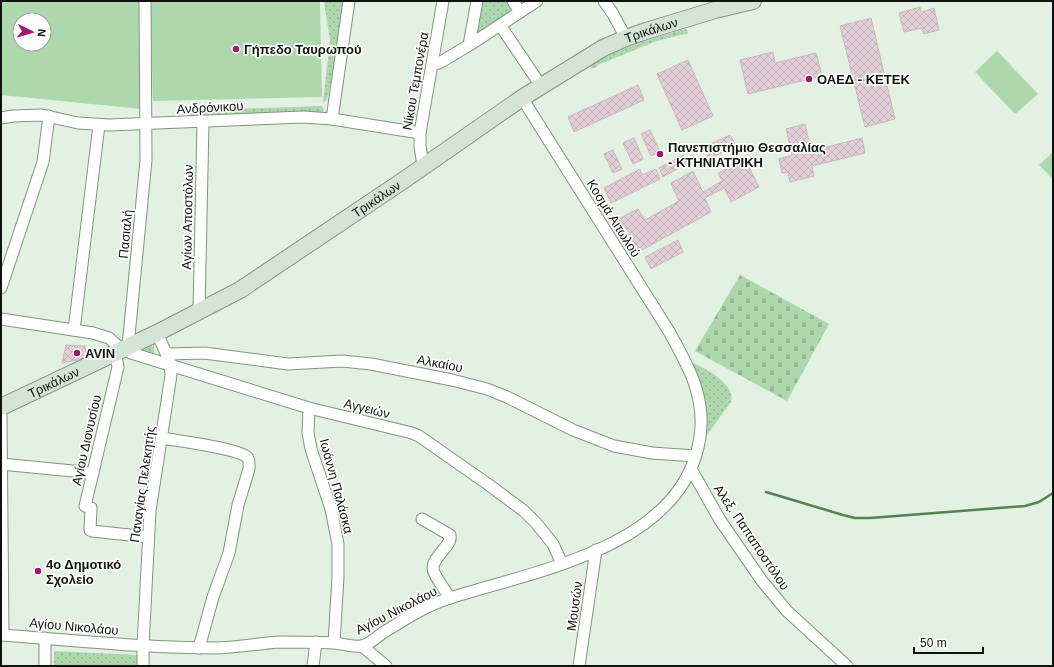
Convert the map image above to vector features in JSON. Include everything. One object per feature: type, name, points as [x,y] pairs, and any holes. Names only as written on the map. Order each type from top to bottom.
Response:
[{"type":"main road","name":"Τρικάλων","points":[[1,407],[157,333],[240,290],[522,98],[603,48],[626,38],[702,14],[753,1]]},
{"type":"street","name":"Πασιαλή","points":[[121,349],[146,160],[147,124],[145,1]]},
{"type":"street","points":[[332,119],[349,1]]},
{"type":"street","name":"Νίκου Τεμπονέρα","points":[[423,166],[420,133],[443,1]]},
{"type":"street","points":[[469,45],[477,1]]},
{"type":"street","points":[[512,1],[520,12]]},
{"type":"street","points":[[432,65],[443,61],[536,1]]},
{"type":"street","points":[[604,1],[626,38]]},
{"type":"street","points":[[500,25],[541,86]]},
{"type":"street","name":"Κοσμά Αιτωλού","points":[[522,98],[681,353]]},
{"type":"street","name":"Ανδρόνικου","points":[[1,118],[13,116],[49,116],[78,123],[99,125],[298,117],[332,119],[420,133]]},
{"type":"street","points":[[1,288],[43,162],[49,116]]},
{"type":"street","name":"Αγίων Αποστόλων","points":[[199,312],[203,122]]},
{"type":"street","points":[[74,330],[99,125]]},
{"type":"street","points":[[1,319],[74,330],[105,337],[114,342],[121,349]]},
{"type":"street","name":"Παναγίας Πελεκητής","points":[[143,666],[150,510],[170,386],[171,365],[157,333]]},
{"type":"street","name":"Αγγειών","points":[[121,349],[309,408],[412,433],[424,439],[524,511],[553,544],[562,564]]},
{"type":"street","name":"Αγίου Διονυσίου","points":[[121,349],[85,506],[91,508],[90,530],[148,537]]},
{"type":"street","name":"Αλκαίου","points":[[167,354],[204,353],[288,364],[342,361],[371,364],[452,380],[487,389],[507,397],[573,430],[614,446],[652,452],[695,456]]},
{"type":"street","name":"Αγίου Νικολάου","points":[[2,635],[143,646],[199,648],[225,648],[279,642],[316,642],[362,646],[429,607],[450,598],[562,564],[608,546],[642,526],[661,511],[674,495],[691,469],[702,424],[701,411],[696,387],[681,353]]},
{"type":"street","name":"Ιωάννη Παλάσκα","points":[[309,408],[308,433],[311,450],[331,509],[338,544],[338,577],[334,643]]},
{"type":"street","points":[[1,415],[2,635]]},
{"type":"street","points":[[162,438],[227,450],[247,457],[249,460],[249,468],[233,524],[229,553],[213,597],[199,648]]},
{"type":"street","points":[[1,464],[93,473]]},
{"type":"street","name":"Αλεξ. Παπαποστόλου","points":[[691,469],[720,520],[762,581],[787,610],[847,666]]},
{"type":"street","points":[[422,519],[450,535],[450,541],[433,567],[434,574],[450,598]]},
{"type":"street","name":"Μουσών","points":[[579,666],[596,550]]},
{"type":"street","points":[[45,638],[45,666]]},
{"type":"street","points":[[313,666],[316,642]]},
{"type":"street","points":[[362,646],[386,666]]},
{"type":"green space","points":[[1,1],[140,1],[142,109],[1,95]]},
{"type":"green space","name":"Γήπεδο Ταυρωπού","points":[[150,1],[320,1],[322,97],[153,101]]},
{"type":"green space","points":[[324,1],[343,1],[335,62],[328,96],[326,101],[323,102],[330,41]]},
{"type":"green space","points":[[478,1],[510,1],[518,13],[470,44]]},
{"type":"green space","points":[[685,29],[688,33],[686,35],[684,34],[654,42],[598,65],[595,68],[592,68],[590,64],[636,44]]},
{"type":"green space","points":[[997,51],[1038,94],[1015,114],[975,72]]},
{"type":"green space","points":[[322,106],[324,110],[323,112],[190,118],[193,111],[198,110]]},
{"type":"green space","points":[[1053,152],[1053,179],[1039,165]]},
{"type":"green space","points":[[740,275],[829,324],[787,401],[695,351]]},
{"type":"green space","points":[[154,345],[154,354],[152,356],[139,351]]},
{"type":"green space","points":[[690,362],[718,377],[729,389],[731,395],[731,402],[706,436]]},
{"type":"green space","points":[[54,651],[138,655],[138,666],[54,666]]},
{"type":"building","points":[[920,7],[921,12],[934,8],[939,30],[924,34],[922,28],[904,32],[899,13]]},
{"type":"building","points":[[871,18],[895,119],[865,127],[840,26]]},
{"type":"building","points":[[773,52],[775,63],[816,53],[822,76],[748,94],[740,60]]},
{"type":"building","points":[[688,60],[713,116],[682,130],[657,74]]},
{"type":"building","points":[[638,85],[644,100],[574,132],[568,117]]},
{"type":"building","points":[[805,124],[811,151],[862,138],[865,153],[812,166],[814,176],[790,182],[788,172],[782,173],[779,159],[792,155],[786,129]]},
{"type":"building","points":[[650,130],[660,152],[651,156],[641,134]]},
{"type":"building","points":[[730,135],[736,146],[709,159],[704,147]]},
{"type":"building","points":[[634,138],[643,159],[633,164],[623,143]]},
{"type":"building","points":[[613,150],[622,169],[613,173],[604,154]]},
{"type":"building","points":[[683,155],[688,163],[663,177],[659,168]]},
{"type":"building","points":[[745,159],[759,187],[731,202],[724,188],[705,198],[711,212],[633,255],[616,220],[638,209],[645,220],[679,201],[671,183],[693,171],[703,192],[722,181],[718,173]]},
{"type":"building","points":[[640,169],[642,175],[656,169],[660,179],[611,203],[604,188]]},
{"type":"building","points":[[678,240],[683,252],[651,269],[645,257]]},
{"type":"building","points":[[66,345],[85,346],[87,358],[62,363]]},
{"type":"waterway","points":[[766,492],[855,518],[1025,506],[1039,502],[1053,493]]},
{"type":"place","name":"Γήπεδο Ταυρωπού","points":[[236,49]]},
{"type":"place","name":"ΟΑΕΔ - ΚΕΤΕΚ","points":[[809,79]]},
{"type":"place","name":"Πανεπιστήμιο Θεσσαλίας - ΚΤΗΝΙΑΤΡΙΚΗ","points":[[660,154]]},
{"type":"place","name":"AVIN","points":[[77,353]]},
{"type":"place","name":"4ο Δημοτικό Σχολείο","points":[[38,571]]}]
